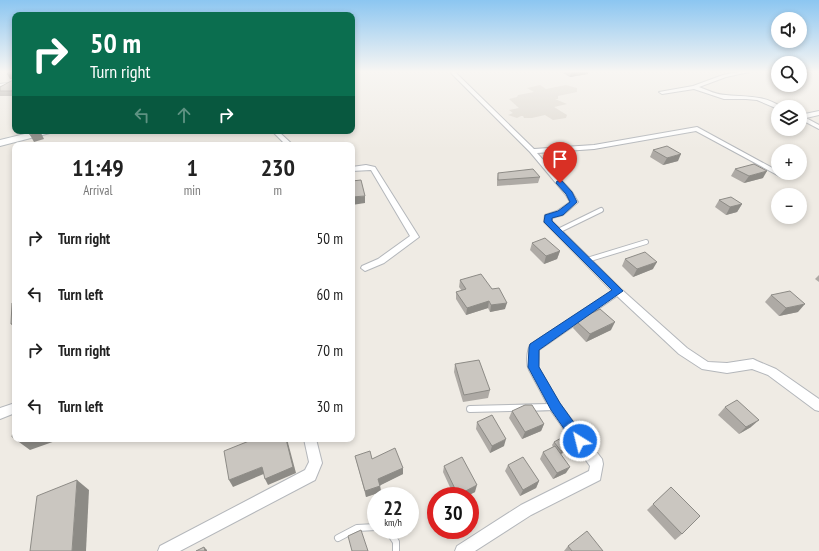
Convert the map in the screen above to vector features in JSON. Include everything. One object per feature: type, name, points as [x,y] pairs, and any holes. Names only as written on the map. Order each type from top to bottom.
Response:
[{"type":"main road","points":[[0,143],[35,134]]},
{"type":"street","points":[[478,98],[532,151],[569,194],[574,202],[560,213],[548,217],[548,222],[683,352],[706,366],[727,368],[752,364],[772,372],[818,403]]},
{"type":"street","points":[[753,98],[771,104]]},
{"type":"street","points":[[807,116],[819,113]]},
{"type":"street","points":[[807,121],[819,127]]},
{"type":"street","points":[[532,151],[556,151],[636,142],[697,129],[771,169]]},
{"type":"street","points":[[278,134],[287,142]]},
{"type":"street","points":[[355,169],[366,167],[374,168],[415,237],[381,261],[365,268]]},
{"type":"street","points":[[462,551],[526,510],[594,475],[597,464],[555,407],[533,367],[534,348],[618,291]]},
{"type":"street","points":[[0,414],[12,409]]},
{"type":"street","points":[[165,551],[310,475],[316,463],[311,442]]},
{"type":"lane","points":[[558,231],[601,210]]},
{"type":"lane","points":[[587,260],[646,242]]},
{"type":"lane","points":[[470,409],[555,407]]},
{"type":"lane","points":[[338,538],[356,528],[367,527]]},
{"type":"lane","points":[[394,539],[396,542],[396,551]]},
{"type":"shaded area","points":[[558,98],[555,99],[567,104],[554,107],[567,115],[566,118],[553,120],[545,115],[532,118],[524,118],[521,116],[517,118],[508,115],[513,113],[509,110],[519,108],[509,99]]},
{"type":"building","points":[[667,146],[681,154],[667,158],[653,150]]},
{"type":"building","points":[[754,164],[767,171],[749,176],[735,169]]},
{"type":"building","points":[[533,169],[540,177],[498,180],[498,173]]},
{"type":"building","points":[[361,180],[365,196],[355,197],[355,181]]},
{"type":"building","points":[[731,197],[742,204],[730,207],[719,200]]},
{"type":"building","points":[[545,238],[560,251],[546,256],[532,243]]},
{"type":"building","points":[[645,252],[657,262],[637,269],[625,259]]},
{"type":"building","points":[[481,274],[492,289],[499,288],[507,303],[491,305],[489,301],[467,308],[456,292],[466,289],[460,280]]},
{"type":"building","points":[[790,291],[805,304],[786,308],[771,295]]},
{"type":"building","points":[[12,303],[12,324],[11,324]]},
{"type":"building","points":[[600,309],[615,322],[590,334],[576,321]]},
{"type":"building","points":[[479,360],[490,390],[464,395],[455,364]]},
{"type":"building","points":[[737,400],[759,420],[746,427],[725,407]]},
{"type":"building","points":[[525,405],[532,405],[544,424],[525,432],[512,411]]},
{"type":"building","points":[[492,415],[506,439],[492,446],[477,422]]},
{"type":"building","points":[[563,437],[570,447],[561,451],[554,442]]},
{"type":"building","points":[[246,442],[287,442],[293,467],[265,479],[262,467],[229,480],[224,451]]},
{"type":"building","points":[[555,446],[570,467],[557,473],[543,452]]},
{"type":"building","points":[[395,448],[403,468],[378,479],[380,486],[367,487],[367,490],[365,491],[355,456],[370,451],[372,459]]},
{"type":"building","points":[[462,457],[477,485],[473,487],[454,487],[444,466]]},
{"type":"building","points":[[523,457],[539,481],[523,490],[508,465]]},
{"type":"building","points":[[77,480],[72,551],[30,551],[37,496]]},
{"type":"building","points":[[671,487],[700,516],[682,534],[653,504]]},
{"type":"building","points":[[361,530],[368,551],[352,551],[348,536]]},
{"type":"building","points":[[587,531],[603,551],[572,551],[568,546]]},
{"type":"building","points":[[204,547],[205,551],[196,551]]},
{"type":"route","points":[[560,183],[574,202],[560,213],[548,217],[548,222],[618,291],[534,348],[533,367],[555,407],[580,441]]}]
